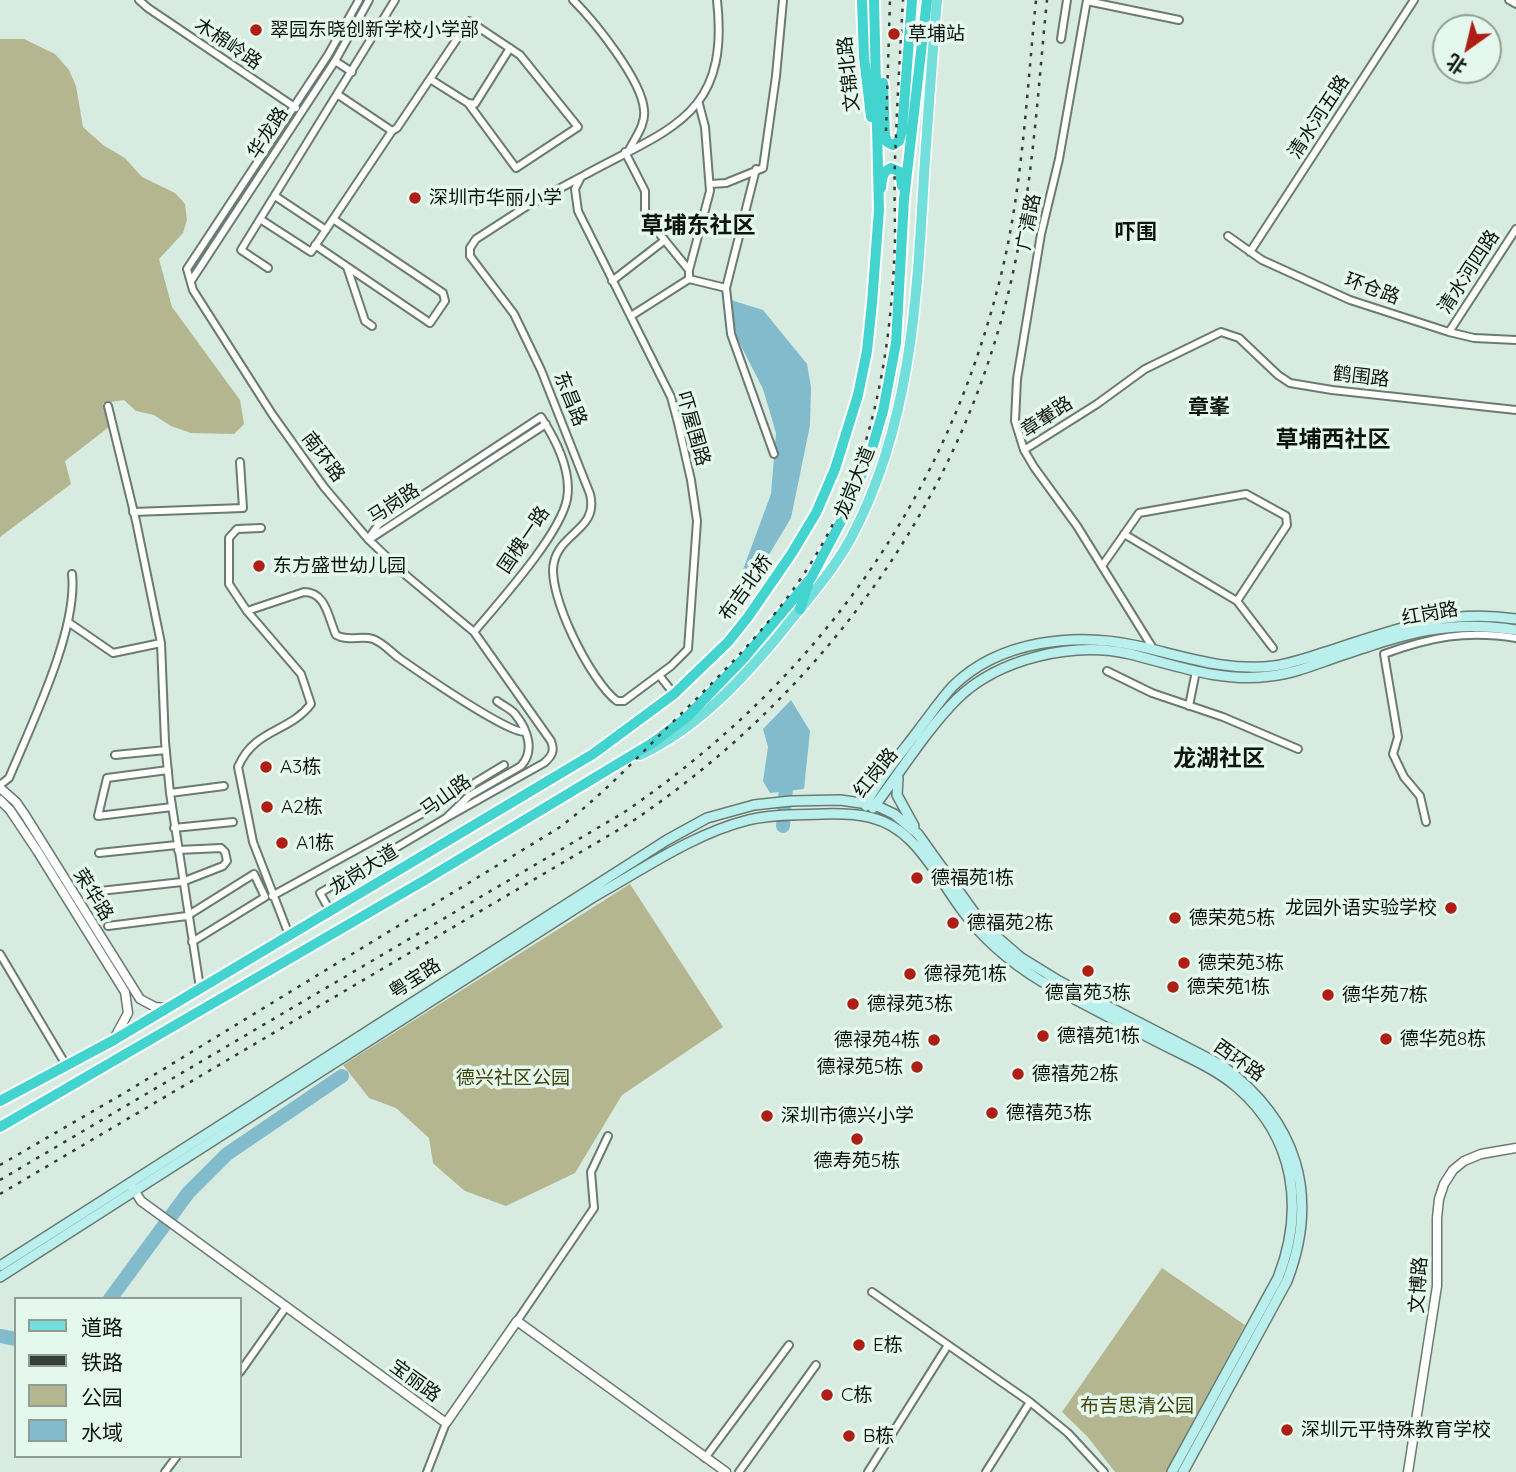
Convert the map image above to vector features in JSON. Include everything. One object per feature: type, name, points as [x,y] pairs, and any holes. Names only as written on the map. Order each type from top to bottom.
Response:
[{"type":"highway","name":"文锦北路","points":[[862,0],[866,79],[876,144]]},
{"type":"highway","name":"文锦北路","points":[[875,0],[877,85]]},
{"type":"highway","points":[[875,0],[882,48],[885,135],[887,142],[893,145],[899,141],[902,131],[913,0]]},
{"type":"highway","points":[[911,136],[913,0]]},
{"type":"highway","points":[[911,136],[926,0]]},
{"type":"highway","name":"龙岗大道","points":[[792,553],[816,513],[835,469],[858,395],[867,351],[878,210],[877,85]]},
{"type":"highway","name":"龙岗大道","points":[[0,1127],[167,1032],[654,742],[687,717],[728,674],[811,578],[846,512],[871,452],[893,366],[911,136]]},
{"type":"highway","points":[[878,210],[882,177],[886,170],[900,172],[904,199]]},
{"type":"highway","name":"布吉北桥","points":[[728,642],[792,553]]},
{"type":"highway","points":[[800,609],[811,578]]},
{"type":"highway","name":"龙岗大道","points":[[0,1099],[114,1040],[593,754],[674,694],[728,642]]},
{"type":"main road","name":"龙岗大道","points":[[611,768],[662,745],[697,720],[761,657],[842,552],[856,527],[889,445],[902,399],[918,282],[937,0]]},
{"type":"main road","name":"红岗路","points":[[868,815],[871,804],[944,696],[963,678],[985,664],[1027,647],[1072,639],[1116,642],[1216,664],[1265,667],[1301,660],[1433,619],[1477,615],[1516,619]]},
{"type":"main road","name":"红岗路","points":[[871,804],[963,693],[988,677],[1032,659],[1070,650],[1102,650],[1234,677],[1271,676],[1296,671],[1425,629],[1468,625],[1516,630]]},
{"type":"main road","points":[[901,770],[897,795],[924,842]]},
{"type":"main road","name":"粤宝路","points":[[0,1266],[667,840],[707,818],[770,803],[809,801],[871,804]]},
{"type":"main road","name":"西环路","points":[[871,804],[902,820],[924,842],[976,915],[1020,957],[1045,973],[1223,1066],[1261,1098],[1287,1139],[1298,1174],[1303,1210],[1295,1259],[1287,1281],[1183,1472]]},
{"type":"main road","name":"粤宝路","points":[[0,1276],[595,896],[713,831],[751,819],[774,816],[868,815]]},
{"type":"main road","name":"西环路","points":[[868,815],[894,827],[910,840],[969,920],[1014,964],[1054,988],[1219,1074],[1254,1104],[1279,1143],[1292,1187],[1292,1233],[1287,1256],[1278,1278],[1172,1472]]},
{"type":"street","name":"木棉岭路","points":[[139,0],[301,111]]},
{"type":"street","name":"华龙路","points":[[187,269],[328,55],[359,0]]},
{"type":"street","name":"华龙路","points":[[191,281],[335,61],[369,0]]},
{"type":"street","points":[[268,268],[240,250],[395,0]]},
{"type":"street","points":[[573,0],[603,36],[642,95],[644,118],[627,151]]},
{"type":"street","points":[[581,177],[667,130],[699,104],[717,63],[717,0]]},
{"type":"street","points":[[710,184],[726,183],[763,168],[783,18],[783,0]]},
{"type":"street","points":[[1061,39],[1066,0]]},
{"type":"street","name":"清水河五路","points":[[1250,251],[1414,0]]},
{"type":"street","points":[[1509,0],[1516,4]]},
{"type":"street","points":[[1087,1],[1179,20]]},
{"type":"street","name":"广清路","points":[[1024,450],[1015,421],[1016,388],[1041,234],[1059,159],[1087,1]]},
{"type":"street","points":[[260,219],[311,252],[469,21],[520,55],[578,127],[516,168],[468,103],[430,79]]},
{"type":"street","points":[[468,103],[475,104],[510,48]]},
{"type":"street","points":[[335,61],[352,72]]},
{"type":"street","points":[[337,94],[392,131]]},
{"type":"street","points":[[689,279],[710,191],[705,127],[699,104]]},
{"type":"street","points":[[627,151],[645,191],[645,216],[689,270]]},
{"type":"street","points":[[756,169],[726,288],[731,334],[774,454]]},
{"type":"street","name":"吓屋围路","points":[[581,177],[575,189],[578,211],[671,397],[689,470],[696,521],[690,641],[684,656],[624,701],[617,701],[601,687]]},
{"type":"street","name":"东昌路","points":[[581,177],[527,206],[476,239],[470,248],[470,256],[514,314],[541,370],[590,495],[592,512],[587,521],[561,546],[554,559],[552,573],[561,607],[601,687]]},
{"type":"street","points":[[275,195],[326,230]]},
{"type":"street","points":[[316,245],[430,323],[445,301],[443,293],[333,219]]},
{"type":"street","name":"清水河四路","points":[[1449,332],[1516,229]]},
{"type":"street","name":"环仓路","points":[[1228,236],[1262,260],[1350,300],[1449,332],[1474,338],[1516,340]]},
{"type":"street","points":[[612,281],[665,240]]},
{"type":"street","points":[[347,267],[365,321],[372,326]]},
{"type":"street","name":"南环路","points":[[187,269],[193,290],[280,425],[324,487],[368,539],[408,577],[474,632],[524,700],[554,747],[550,757],[544,762],[446,818]]},
{"type":"street","points":[[631,316],[689,279],[726,288]]},
{"type":"street","name":"章輋路","points":[[1154,650],[1077,526],[1024,450],[1097,404],[1145,369],[1221,332]]},
{"type":"street","name":"鹤围路","points":[[1221,332],[1239,338],[1290,383],[1516,410]]},
{"type":"street","points":[[108,406],[161,643],[170,793],[200,988]]},
{"type":"street","name":"马岗路","points":[[368,539],[380,524],[541,417]]},
{"type":"street","name":"国槐一路","points":[[474,632],[537,553],[561,517],[567,497],[562,459],[541,417]]},
{"type":"street","name":"马岗路","points":[[368,539],[546,424]]},
{"type":"street","points":[[133,512],[243,508],[240,462]]},
{"type":"street","points":[[1101,566],[1139,513],[1246,494],[1286,516],[1287,525],[1237,601]]},
{"type":"street","points":[[261,528],[237,529],[229,538],[229,584],[247,611],[301,674],[311,704],[302,716],[270,732],[254,744],[238,767],[253,842],[289,935]]},
{"type":"street","points":[[1124,534],[1237,601],[1273,648]]},
{"type":"street","points":[[0,787],[9,778],[50,676],[68,622],[74,593],[72,575]]},
{"type":"street","points":[[247,611],[304,592],[312,592],[322,600],[336,635],[342,638],[373,639],[443,688],[507,726],[525,732],[515,713],[497,701]]},
{"type":"street","points":[[68,622],[113,653],[161,643]]},
{"type":"street","points":[[1426,822],[1420,796],[1404,777],[1393,754],[1398,737],[1384,654],[1448,635],[1485,634],[1516,638]]},
{"type":"street","points":[[1107,670],[1152,693],[1298,749]]},
{"type":"street","points":[[1189,706],[1196,671]]},
{"type":"street","points":[[659,675],[674,694]]},
{"type":"street","name":"马山路","points":[[330,911],[320,893],[446,818],[469,796],[520,766],[530,752],[525,732]]},
{"type":"street","points":[[115,755],[166,750]]},
{"type":"street","points":[[272,896],[443,802],[504,765]]},
{"type":"street","points":[[168,769],[107,778],[98,816],[172,807]]},
{"type":"street","points":[[170,793],[224,786]]},
{"type":"street","name":"荣华路","points":[[0,787],[21,809],[140,999],[166,1009]]},
{"type":"street","name":"荣华路","points":[[0,800],[31,841],[125,992],[128,1013],[114,1040]]},
{"type":"street","points":[[174,828],[233,822]]},
{"type":"street","points":[[99,853],[221,848],[225,852],[227,862],[182,883],[100,891]]},
{"type":"street","points":[[108,926],[187,916],[254,874],[265,897],[192,942]]},
{"type":"street","points":[[1,959],[66,1065]]},
{"type":"street","points":[[608,1136],[591,1172],[594,1208],[517,1321],[726,1472]]},
{"type":"street","name":"文博路","points":[[1408,1472],[1436,1297],[1439,1199],[1444,1184],[1453,1170],[1464,1161],[1481,1154],[1516,1149]]},
{"type":"street","name":"宝丽路","points":[[130,1183],[141,1201],[446,1423],[517,1321]]},
{"type":"street","points":[[872,1292],[1030,1402],[1068,1433],[1104,1472]]},
{"type":"street","points":[[242,1369],[286,1307]]},
{"type":"street","points":[[705,1458],[789,1345]]},
{"type":"street","points":[[868,1472],[948,1345]]},
{"type":"street","points":[[739,1472],[816,1365]]},
{"type":"street","points":[[986,1472],[1030,1402]]},
{"type":"street","points":[[428,1472],[446,1423]]},
{"type":"green space","points":[[0,39],[24,39],[55,54],[69,70],[76,86],[83,127],[103,145],[125,158],[142,177],[175,193],[185,204],[187,220],[183,233],[159,259],[172,307],[240,400],[244,424],[234,434],[191,433],[171,426],[154,415],[136,411],[124,400],[103,403],[109,427],[65,461],[71,484],[0,537]]},
{"type":"green space","name":"德兴社区公园","points":[[630,884],[723,1027],[622,1095],[575,1173],[506,1206],[465,1191],[433,1163],[429,1138],[396,1108],[369,1098],[343,1065]]},
{"type":"green space","name":"布吉思清公园","points":[[1162,1268],[1245,1325],[1166,1472],[1115,1472],[1087,1436],[1062,1412]]},
{"type":"water","points":[[731,300],[763,310],[807,364],[811,387],[810,425],[791,518],[740,598],[741,575],[771,494],[776,433],[763,389],[737,338],[731,315]]},
{"type":"water","points":[[791,700],[810,731],[804,789],[770,793],[763,781],[768,747],[763,729]]},
{"type":"waterway","points":[[783,826],[787,775]]},
{"type":"waterway","points":[[111,1297],[188,1193],[227,1154],[342,1076]]},
{"type":"waterway","points":[[0,1336],[14,1339]]},
{"type":"railway","points":[[886,131],[890,0]]},
{"type":"railway","points":[[0,1165],[126,1092],[557,829],[621,774],[720,675],[774,615],[806,571],[839,512],[855,475],[877,398],[890,319],[893,278],[895,159],[903,0]]},
{"type":"railway","points":[[0,1180],[623,813],[693,761],[757,704],[814,643],[866,577],[910,506],[948,431],[979,351],[1010,234],[1024,134],[1036,0]]},
{"type":"railway","points":[[0,1194],[630,823],[700,771],[765,714],[824,651],[876,583],[922,511],[961,434],[991,353],[1021,235],[1047,0]]},
{"type":"place","name":"翠园东晓创新学校小学部","points":[[256,30]]},
{"type":"place","name":"草埔站","points":[[894,34]]},
{"type":"place","name":"深圳市华丽小学","points":[[415,198]]},
{"type":"place","name":"东方盛世幼儿园","points":[[259,566]]},
{"type":"place","name":"A3栋","points":[[266,767]]},
{"type":"place","name":"A2栋","points":[[267,807]]},
{"type":"place","name":"A1栋","points":[[282,843]]},
{"type":"place","name":"德福苑1栋","points":[[917,878]]},
{"type":"place","name":"龙园外语实验学校","points":[[1451,908]]},
{"type":"place","name":"德荣苑5栋","points":[[1175,918]]},
{"type":"place","name":"德福苑2栋","points":[[953,923]]},
{"type":"place","name":"德荣苑3栋","points":[[1184,963]]},
{"type":"place","name":"德富苑3栋","points":[[1088,971]]},
{"type":"place","name":"德禄苑1栋","points":[[910,974]]},
{"type":"place","name":"德荣苑1栋","points":[[1173,987]]},
{"type":"place","name":"德华苑7栋","points":[[1328,995]]},
{"type":"place","name":"德禄苑3栋","points":[[853,1004]]},
{"type":"place","name":"德禧苑1栋","points":[[1043,1036]]},
{"type":"place","name":"德华苑8栋","points":[[1386,1039]]},
{"type":"place","name":"德禄苑4栋","points":[[934,1040]]},
{"type":"place","name":"德禄苑5栋","points":[[917,1067]]},
{"type":"place","name":"德禧苑2栋","points":[[1018,1074]]},
{"type":"place","name":"德禧苑3栋","points":[[992,1113]]},
{"type":"place","name":"深圳市德兴小学","points":[[767,1116]]},
{"type":"place","name":"德寿苑5栋","points":[[857,1139]]},
{"type":"place","name":"E栋","points":[[859,1345]]},
{"type":"place","name":"C栋","points":[[827,1395]]},
{"type":"place","name":"深圳元平特殊教育学校","points":[[1287,1430]]},
{"type":"place","name":"B栋","points":[[849,1436]]},
{"type":"district","name":"草埔东社区","points":[[698,226]]},
{"type":"district","name":"吓围","points":[[1136,233]]},
{"type":"district","name":"章峯","points":[[1209,408]]},
{"type":"district","name":"草埔西社区","points":[[1333,440]]},
{"type":"district","name":"龙湖社区","points":[[1219,759]]}]
